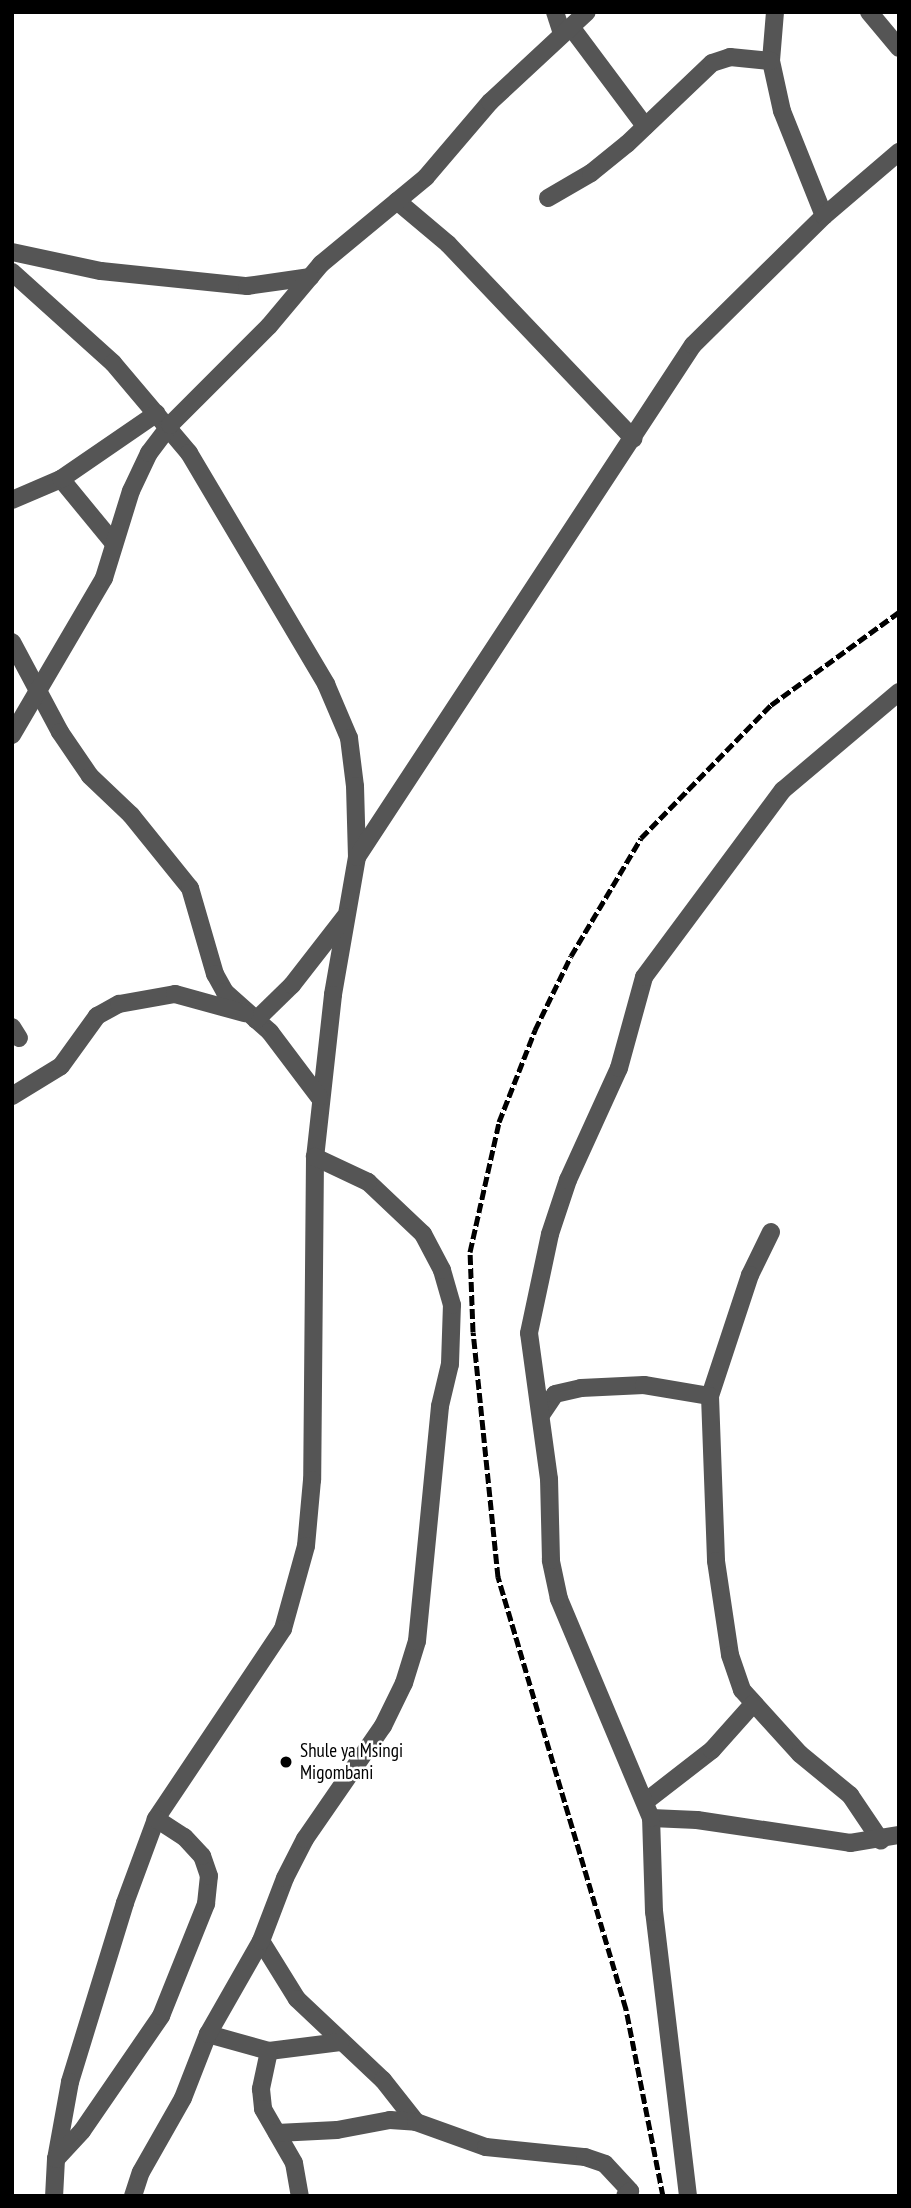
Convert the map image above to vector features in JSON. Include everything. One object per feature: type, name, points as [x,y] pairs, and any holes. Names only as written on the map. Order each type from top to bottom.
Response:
[{"type":"street","points":[[555,12],[566,31],[645,126]]},
{"type":"street","points":[[12,500],[61,479],[163,419],[269,326],[310,277],[364,224],[397,201],[448,155],[490,102],[587,12]]},
{"type":"street","points":[[775,12],[771,61],[782,111],[824,216]]},
{"type":"street","points":[[869,12],[899,48]]},
{"type":"street","points":[[548,198],[591,173],[712,63],[730,57],[771,61]]},
{"type":"street","points":[[357,857],[634,439],[693,345],[824,216],[899,152]]},
{"type":"street","points":[[397,201],[457,253],[634,439]]},
{"type":"street","points":[[12,253],[101,271],[247,286],[310,277]]},
{"type":"street","points":[[12,272],[113,363],[163,419],[326,684],[349,738],[357,857],[319,1097],[315,1157],[312,1480],[306,1546],[283,1629],[156,1819],[94,2000],[71,2082],[56,2159],[54,2196]]},
{"type":"street","points":[[12,735],[104,578],[112,541],[163,419]]},
{"type":"street","points":[[61,479],[112,541]]},
{"type":"street","points":[[12,642],[39,693],[90,775],[131,816],[190,888],[215,974],[237,1008],[252,1018],[319,1097]]},
{"type":"street","points":[[688,2196],[654,1912],[648,1810],[559,1600],[541,1415],[529,1333],[538,1278],[568,1180],[619,1068],[638,990],[783,790],[899,692]]},
{"type":"street","points":[[252,1018],[305,970],[347,914]]},
{"type":"street","points":[[12,1096],[61,1066],[97,1016],[119,1004],[176,993],[252,1018]]},
{"type":"street","points":[[133,2196],[151,2153],[183,2098],[208,2034],[261,1941],[305,1839],[383,1726],[404,1683],[417,1641],[426,1579],[440,1406],[453,1334],[452,1305],[442,1270],[423,1234],[368,1182],[315,1157]]},
{"type":"street","points":[[771,1232],[750,1275],[710,1396],[716,1561],[735,1677],[753,1704],[800,1754],[850,1795],[881,1841]]},
{"type":"street","points":[[541,1415],[555,1394],[581,1388],[644,1385],[710,1396]]},
{"type":"street","points":[[648,1810],[712,1750],[753,1704]]},
{"type":"street","points":[[648,1810],[850,1843],[881,1841],[899,1835]]},
{"type":"street","points":[[56,2159],[82,2131],[160,2016],[206,1904],[209,1876],[202,1856],[184,1837],[156,1819]]},
{"type":"street","points":[[261,1941],[297,1999],[383,2080],[416,2122]]},
{"type":"street","points":[[208,2034],[270,2052],[340,2042]]},
{"type":"street","points":[[270,2052],[261,2089],[263,2109],[294,2163],[300,2196]]},
{"type":"street","points":[[276,2133],[337,2130],[390,2120],[416,2122],[486,2147],[585,2157],[605,2164],[630,2191],[625,2196]]},
{"type":"railway","points":[[663,2196],[626,2009],[498,1577],[473,1332],[470,1252],[499,1122],[535,1030],[571,956],[641,838],[771,705],[899,612]]},
{"type":"place","name":"Shule ya Msingi Migombani","points":[[286,1762]]}]
